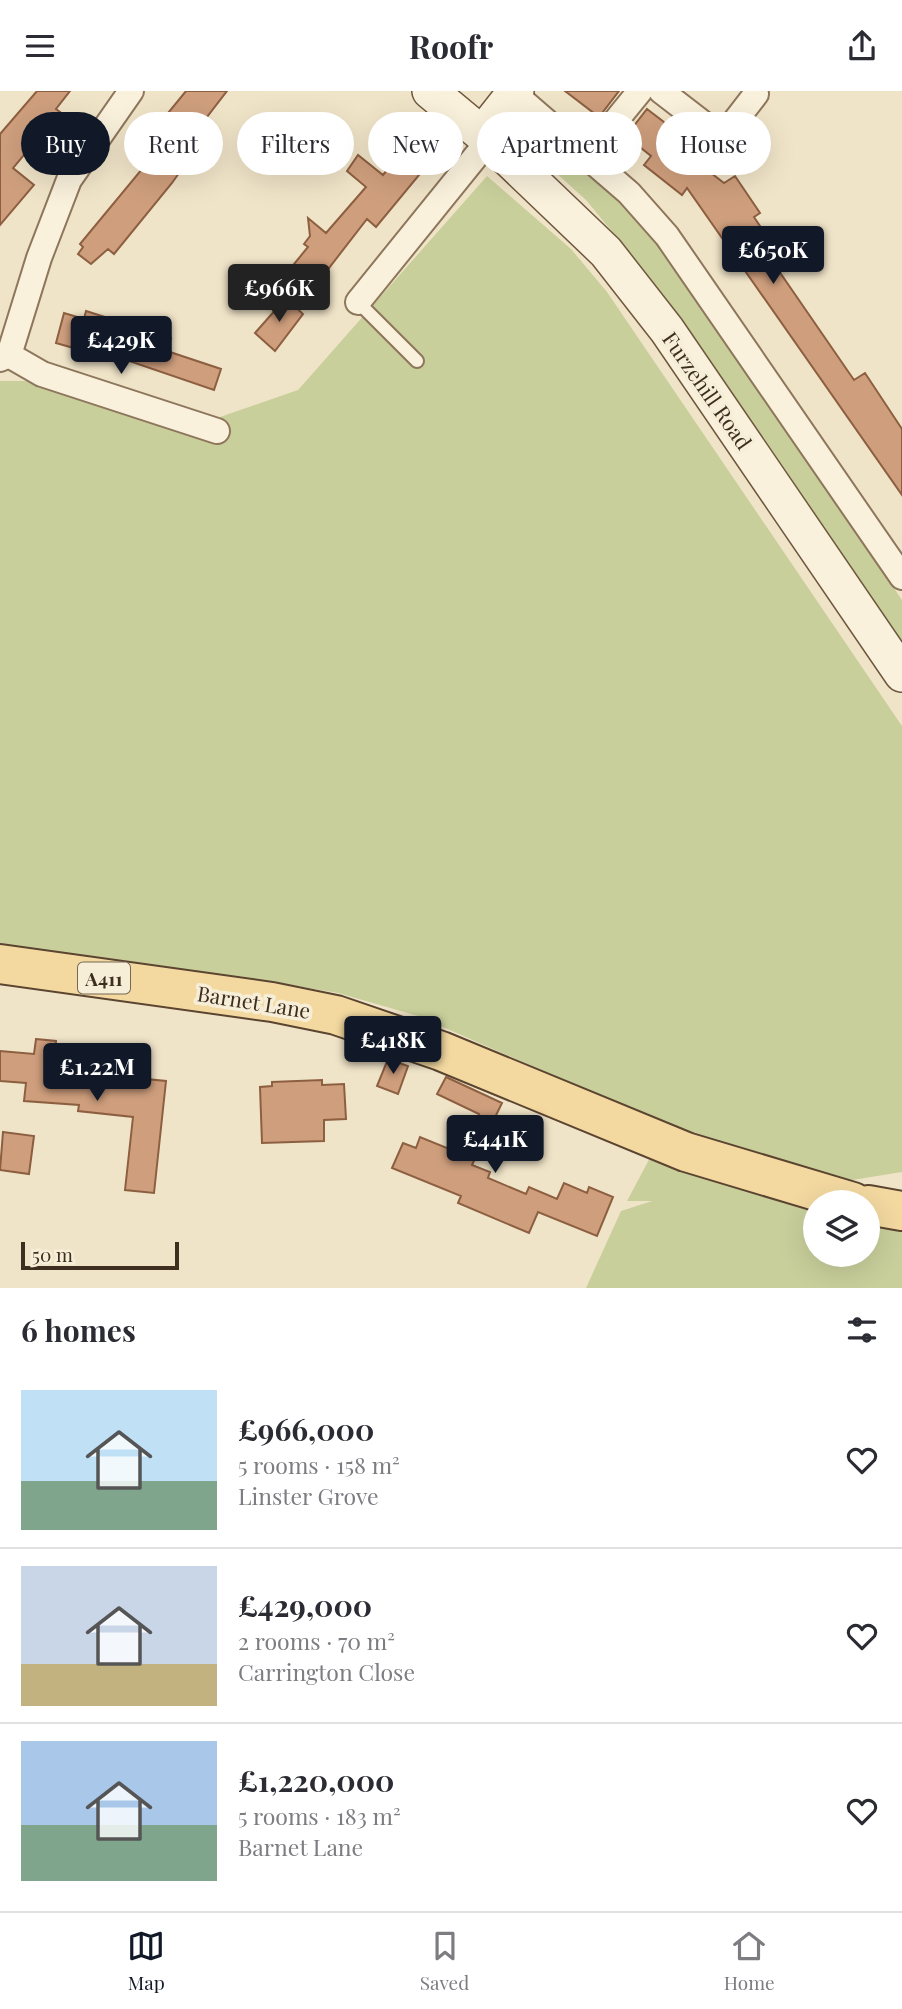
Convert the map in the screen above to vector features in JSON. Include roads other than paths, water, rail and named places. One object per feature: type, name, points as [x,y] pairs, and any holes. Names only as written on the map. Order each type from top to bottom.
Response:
[{"type":"main road","name":"Barnet Lane","points":[[0,964],[272,1002],[336,1015],[441,1051],[686,1152],[813,1190]]},
{"type":"main road","points":[[880,1207],[902,1211]]},
{"type":"street","points":[[131,91],[69,180],[4,357],[42,375],[217,431]]},
{"type":"street","name":"Furzehill Road","points":[[430,91],[477,130]]},
{"type":"street","points":[[623,112],[640,91]]},
{"type":"street","points":[[661,91],[722,138],[756,93]]},
{"type":"street","points":[[502,112],[514,92],[537,112]]},
{"type":"street","points":[[358,302],[477,149]]},
{"type":"street","name":"Furzehill Road","points":[[526,175],[606,252],[667,330],[902,674]]},
{"type":"street","points":[[610,175],[667,236],[902,577]]},
{"type":"lane","points":[[358,302],[418,361]]}]
